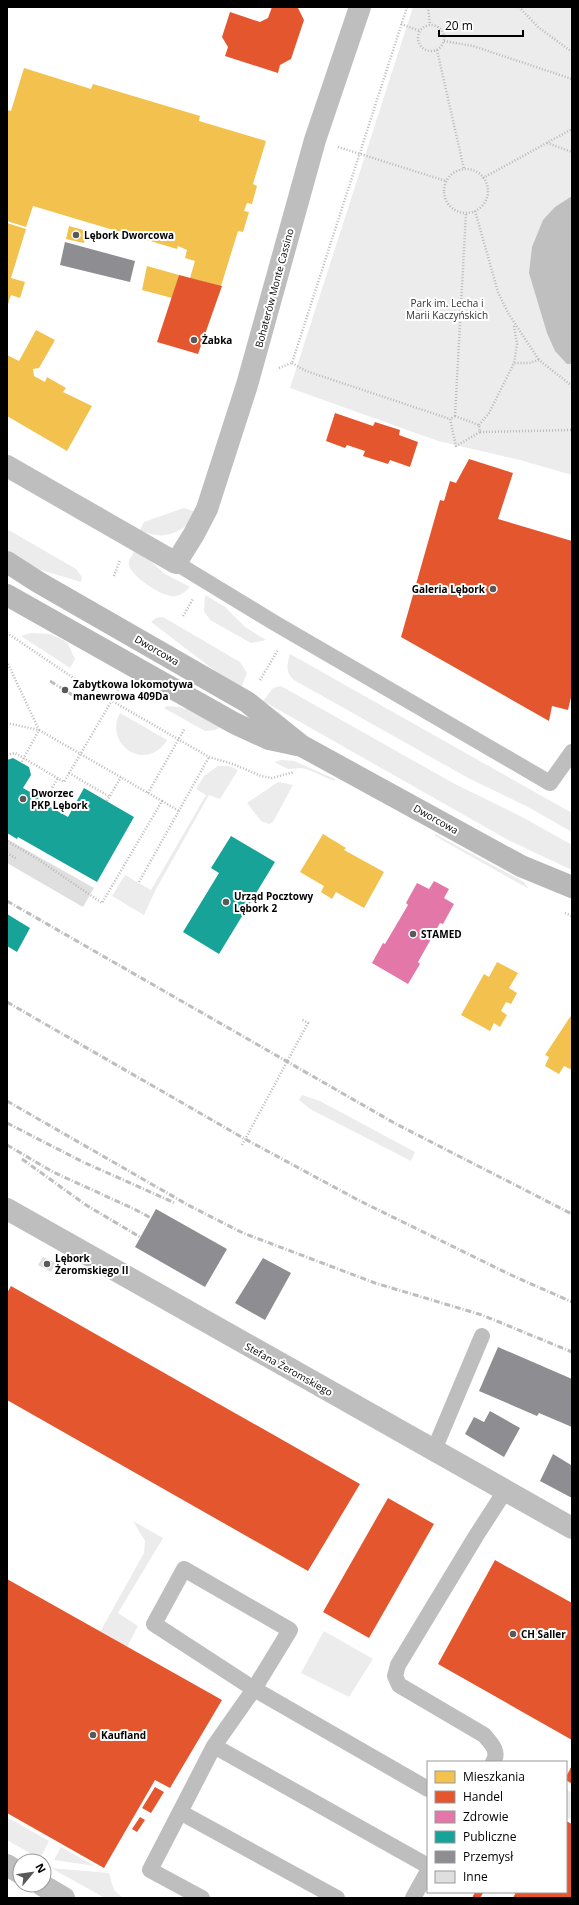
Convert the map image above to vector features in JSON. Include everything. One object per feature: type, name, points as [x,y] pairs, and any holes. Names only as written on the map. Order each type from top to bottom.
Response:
[{"type":"street","name":"Bohaterów Monte Cassino","points":[[176,563],[207,509],[247,385],[315,140],[360,7]]},
{"type":"street","points":[[7,466],[176,563]]},
{"type":"street","name":"Dworcowa","points":[[7,562],[38,582],[247,702],[302,746],[521,866],[572,887]]},
{"type":"street","name":"Dworcowa","points":[[9,601],[234,722],[269,739],[302,746]]},
{"type":"street","name":"Stefana Żeromskiego","points":[[8,1212],[572,1528]]},
{"type":"street","points":[[52,1891],[64,1898]]},
{"type":"lane","points":[[176,563],[273,622],[550,783],[572,752]]},
{"type":"lane","points":[[434,1450],[482,1336]]},
{"type":"lane","points":[[494,1761],[495,1759],[494,1747],[484,1735],[399,1685],[395,1676],[398,1665],[505,1491]]},
{"type":"lane","points":[[202,1898],[150,1870],[214,1746],[254,1689],[290,1630],[184,1569],[154,1624],[254,1689],[427,1788]]},
{"type":"lane","points":[[214,1746],[427,1865]]},
{"type":"lane","points":[[180,1812],[337,1898]]},
{"type":"lane","points":[[413,1898],[427,1872]]},
{"type":"path","points":[[292,363],[358,154],[407,7]]},
{"type":"path","points":[[428,7],[430,25]]},
{"type":"path","points":[[519,7],[538,27],[572,52]]},
{"type":"path","points":[[401,24],[420,31]]},
{"type":"path","points":[[437,50],[429,50],[422,46],[418,38],[420,31],[430,25],[438,26],[441,29],[444,41]]},
{"type":"path","points":[[437,50],[444,41]]},
{"type":"path","points":[[444,41],[473,46],[572,79]]},
{"type":"path","points":[[437,50],[464,169]]},
{"type":"path","points":[[483,178],[572,129]]},
{"type":"path","points":[[546,143],[572,152]]},
{"type":"path","points":[[358,154],[446,181]]},
{"type":"path","points":[[464,169],[476,171],[483,178],[488,188],[488,195],[481,207],[475,211],[466,213],[454,210],[448,205],[444,190],[446,181],[455,172],[464,169]]},
{"type":"path","points":[[475,211],[498,292],[513,322],[539,360],[572,386]]},
{"type":"path","points":[[455,416],[466,213]]},
{"type":"path","points":[[480,432],[479,425],[489,413],[514,363],[517,344],[513,322]]},
{"type":"path","points":[[514,363],[529,364],[539,360]]},
{"type":"path","points":[[273,370],[292,363],[306,371],[450,419],[455,416]]},
{"type":"path","points":[[455,416],[479,425]]},
{"type":"path","points":[[450,419],[456,446],[480,432],[572,430]]},
{"type":"path","points":[[7,633],[81,683],[209,757],[233,764],[261,776],[272,778],[292,772],[300,772]]},
{"type":"path","points":[[8,664],[39,730]]},
{"type":"path","points":[[7,755],[15,753],[64,782],[118,690]]},
{"type":"path","points":[[7,723],[39,730],[179,811]]},
{"type":"path","points":[[148,793],[185,728]]},
{"type":"path","points":[[21,763],[39,730]]},
{"type":"path","points":[[139,882],[209,757]]},
{"type":"path","points":[[69,773],[110,797]]},
{"type":"path","points":[[107,802],[121,777]]},
{"type":"path","points":[[43,803],[58,778]]},
{"type":"path","points":[[7,841],[36,858],[102,903],[162,801]]},
{"type":"path","points":[[7,853],[17,859]]},
{"type":"path","points":[[561,911],[572,916]]},
{"type":"path","points":[[242,1146],[308,1023],[301,1019]]},
{"type":"green space","name":"Park im. Lecha i Marii Kaczyńskich","points":[[413,7],[572,7],[572,475],[520,460],[438,441],[290,388]]},
{"type":"green space","points":[[184,508],[198,513],[186,526],[172,534],[148,534],[140,530],[144,522]]},
{"type":"green space","points":[[7,529],[76,569],[82,577],[81,582],[38,569],[7,553]]},
{"type":"green space","points":[[135,550],[146,557],[165,574],[190,587],[186,591],[176,596],[166,595],[153,589],[135,574],[129,565],[130,559]]},
{"type":"green space","points":[[205,595],[224,606],[245,627],[266,640],[251,643],[210,620],[204,611]]},
{"type":"green space","points":[[163,617],[240,662],[247,673],[241,688],[227,680],[151,622],[156,618]]},
{"type":"green space","points":[[31,633],[50,634],[68,644],[75,659],[70,668],[21,636]]},
{"type":"green space","points":[[290,654],[572,813],[572,832],[528,807],[470,779],[294,680],[288,671]]},
{"type":"green space","points":[[281,686],[453,783],[524,818],[572,845],[572,870],[510,841],[263,701],[273,688]]},
{"type":"green space","points":[[167,706],[174,706],[196,712],[221,727],[215,730],[205,731],[164,708]]},
{"type":"green space","points":[[120,713],[167,740],[158,750],[148,754],[138,755],[129,751],[122,744],[117,735],[116,724]]},
{"type":"green space","points":[[282,760],[294,761],[335,779],[334,781],[302,768],[288,769],[274,762]]},
{"type":"green space","points":[[218,766],[229,766],[238,770],[220,799],[209,795],[155,891],[144,915],[112,896],[125,875],[151,890],[206,795],[196,789],[204,776]]},
{"type":"green space","points":[[278,782],[293,785],[273,822],[269,824],[261,821],[247,803]]},
{"type":"green space","points":[[435,834],[524,882],[529,889],[435,836]]},
{"type":"green space","points":[[302,1095],[320,1101],[415,1152],[411,1161],[310,1109],[299,1100]]},
{"type":"green space","points":[[133,1521],[163,1538],[118,1613],[138,1626],[127,1647],[100,1632],[144,1553],[145,1541]]},
{"type":"green space","points":[[324,1631],[373,1659],[349,1697],[301,1673]]},
{"type":"green space","points":[[567,1790],[572,1793],[572,1820],[567,1818]]},
{"type":"green space","points":[[7,1817],[49,1841],[43,1853],[30,1853],[7,1840]]},
{"type":"green space","points":[[61,1847],[95,1866],[54,1860]]},
{"type":"green space","points":[[52,1868],[109,1873],[114,1890],[123,1898],[105,1898]]},
{"type":"shaded area","points":[[572,196],[572,364],[567,364],[555,351],[547,333],[529,273],[532,247],[543,220],[555,207]]},
{"type":"building: Mieszkania","points":[[24,68],[91,89],[93,84],[200,116],[199,121],[266,141],[253,184],[257,186],[252,204],[247,203],[244,211],[249,212],[243,232],[238,231],[221,286],[190,278],[195,261],[185,258],[187,250],[178,246],[177,249],[33,206],[26,227],[7,221],[7,110],[11,111]]},
{"type":"building: Mieszkania","points":[[7,223],[26,229],[11,278],[25,282],[20,298],[11,295],[7,307]]},
{"type":"building: Mieszkania","name":"Lębork Dworcowa","points":[[69,226],[87,231],[84,243],[66,239]]},
{"type":"building: Mieszkania","points":[[147,266],[179,275],[172,298],[142,290]]},
{"type":"building: Mieszkania","points":[[36,330],[55,340],[39,368],[33,369],[34,376],[45,382],[47,377],[66,388],[63,392],[92,406],[67,451],[7,416],[7,355],[19,361]]},
{"type":"building: Mieszkania","points":[[323,834],[346,848],[344,850],[384,872],[364,908],[336,892],[332,899],[321,892],[324,886],[300,872]]},
{"type":"building: Mieszkania","points":[[497,962],[518,973],[509,988],[517,993],[511,1004],[506,1002],[501,1011],[507,1015],[500,1027],[494,1023],[490,1031],[461,1015],[484,974],[489,977]]},
{"type":"building: Mieszkania","points":[[572,1014],[572,1070],[564,1066],[559,1074],[545,1066],[549,1057],[545,1055]]},
{"type":"building: Handel","points":[[272,7],[298,8],[304,20],[291,59],[280,65],[278,73],[225,56],[228,47],[222,37],[230,12],[260,22],[268,18]]},
{"type":"building: Handel","points":[[179,275],[222,286],[198,354],[157,342]]},
{"type":"building: Handel","points":[[335,413],[373,426],[375,422],[400,430],[399,435],[418,442],[410,467],[390,460],[388,464],[363,456],[365,451],[347,445],[345,448],[326,441]]},
{"type":"building: Handel","name":"Galeria Lębork","points":[[469,459],[513,473],[498,519],[572,541],[572,693],[568,710],[552,706],[549,721],[401,637],[440,500],[444,501],[450,481],[456,483]]},
{"type":"building: Handel","points":[[11,1286],[360,1484],[308,1571],[7,1400],[7,1293]]},
{"type":"building: Handel","points":[[388,1498],[434,1524],[369,1638],[323,1612]]},
{"type":"building: Handel","name":"CH Saller","points":[[495,1560],[572,1603],[572,1740],[438,1664]]},
{"type":"building: Handel","name":"Kaufland","points":[[7,1579],[222,1700],[170,1788],[155,1780],[104,1868],[7,1813]]},
{"type":"building: Handel","points":[[572,1765],[572,1784],[567,1781],[567,1775]]},
{"type":"building: Handel","points":[[155,1787],[164,1792],[151,1813],[142,1808]]},
{"type":"building: Handel","points":[[140,1817],[145,1820],[137,1832],[132,1829]]},
{"type":"building: Handel","points":[[567,1822],[572,1824],[572,1898],[513,1898],[516,1893],[567,1893]]},
{"type":"building: Handel","points":[[474,1893],[483,1893],[480,1898],[472,1898]]},
{"type":"building: Zdrowie","name":"STAMED","points":[[434,881],[449,889],[444,898],[454,904],[443,924],[440,923],[418,962],[420,964],[408,984],[372,963],[383,943],[385,944],[408,905],[406,903],[417,883],[429,889]]},
{"type":"building: Publiczne","points":[[13,758],[29,767],[31,775],[23,788],[39,797],[38,800],[68,817],[84,788],[134,817],[97,882],[18,837],[17,839],[7,833],[7,760]]},
{"type":"building: Publiczne","name":"Urząd Pocztowy Lębork 2","points":[[231,836],[275,862],[219,954],[183,932],[219,873],[211,868]]},
{"type":"building: Publiczne","points":[[7,914],[30,928],[17,952],[7,946]]},
{"type":"building: Przemysł","points":[[65,242],[135,261],[130,282],[60,265]]},
{"type":"building: Przemysł","points":[[156,1209],[227,1249],[205,1287],[135,1247]]},
{"type":"building: Przemysł","points":[[263,1258],[291,1273],[265,1320],[235,1303]]},
{"type":"building: Przemysł","points":[[498,1347],[572,1379],[572,1427],[539,1413],[537,1416],[479,1391]]},
{"type":"building: Przemysł","points":[[490,1411],[520,1428],[504,1457],[465,1434],[474,1417],[484,1422]]},
{"type":"building: Przemysł","points":[[553,1454],[571,1465],[572,1463],[572,1498],[540,1481]]},
{"type":"building: Inne","points":[[7,839],[94,888],[83,907],[7,863]]},
{"type":"building: Inne","name":"Lębork Żeromskiego II","points":[[43,1257],[56,1263],[51,1272],[38,1265]]},
{"type":"railway","points":[[50,681],[79,699]]},
{"type":"railway","points":[[7,901],[396,1124],[572,1214]]},
{"type":"railway","points":[[7,1002],[245,1139],[360,1201],[511,1275],[572,1302]]},
{"type":"railway","points":[[7,1101],[188,1205],[243,1233],[375,1283],[482,1315],[572,1352]]},
{"type":"railway","points":[[7,1123],[83,1162],[175,1203]]},
{"type":"railway","points":[[7,1145],[53,1172],[151,1218]]},
{"type":"railway","points":[[22,1159],[86,1205],[140,1237]]},
{"type":"place","name":"Lębork Dworcowa","points":[[76,235]]},
{"type":"place","name":"Żabka","points":[[194,340]]},
{"type":"place","name":"Galeria Lębork","points":[[493,589]]},
{"type":"place","name":"Zabytkowa lokomotywa manewrowa 409Da","points":[[65,690]]},
{"type":"place","name":"Dworzec PKP Lębork","points":[[23,799]]},
{"type":"place","name":"Urząd Pocztowy Lębork 2","points":[[226,902]]},
{"type":"place","name":"STAMED","points":[[413,934]]},
{"type":"place","name":"Lębork Żeromskiego II","points":[[47,1264]]},
{"type":"place","name":"CH Saller","points":[[513,1634]]},
{"type":"place","name":"Kaufland","points":[[93,1735]]}]
